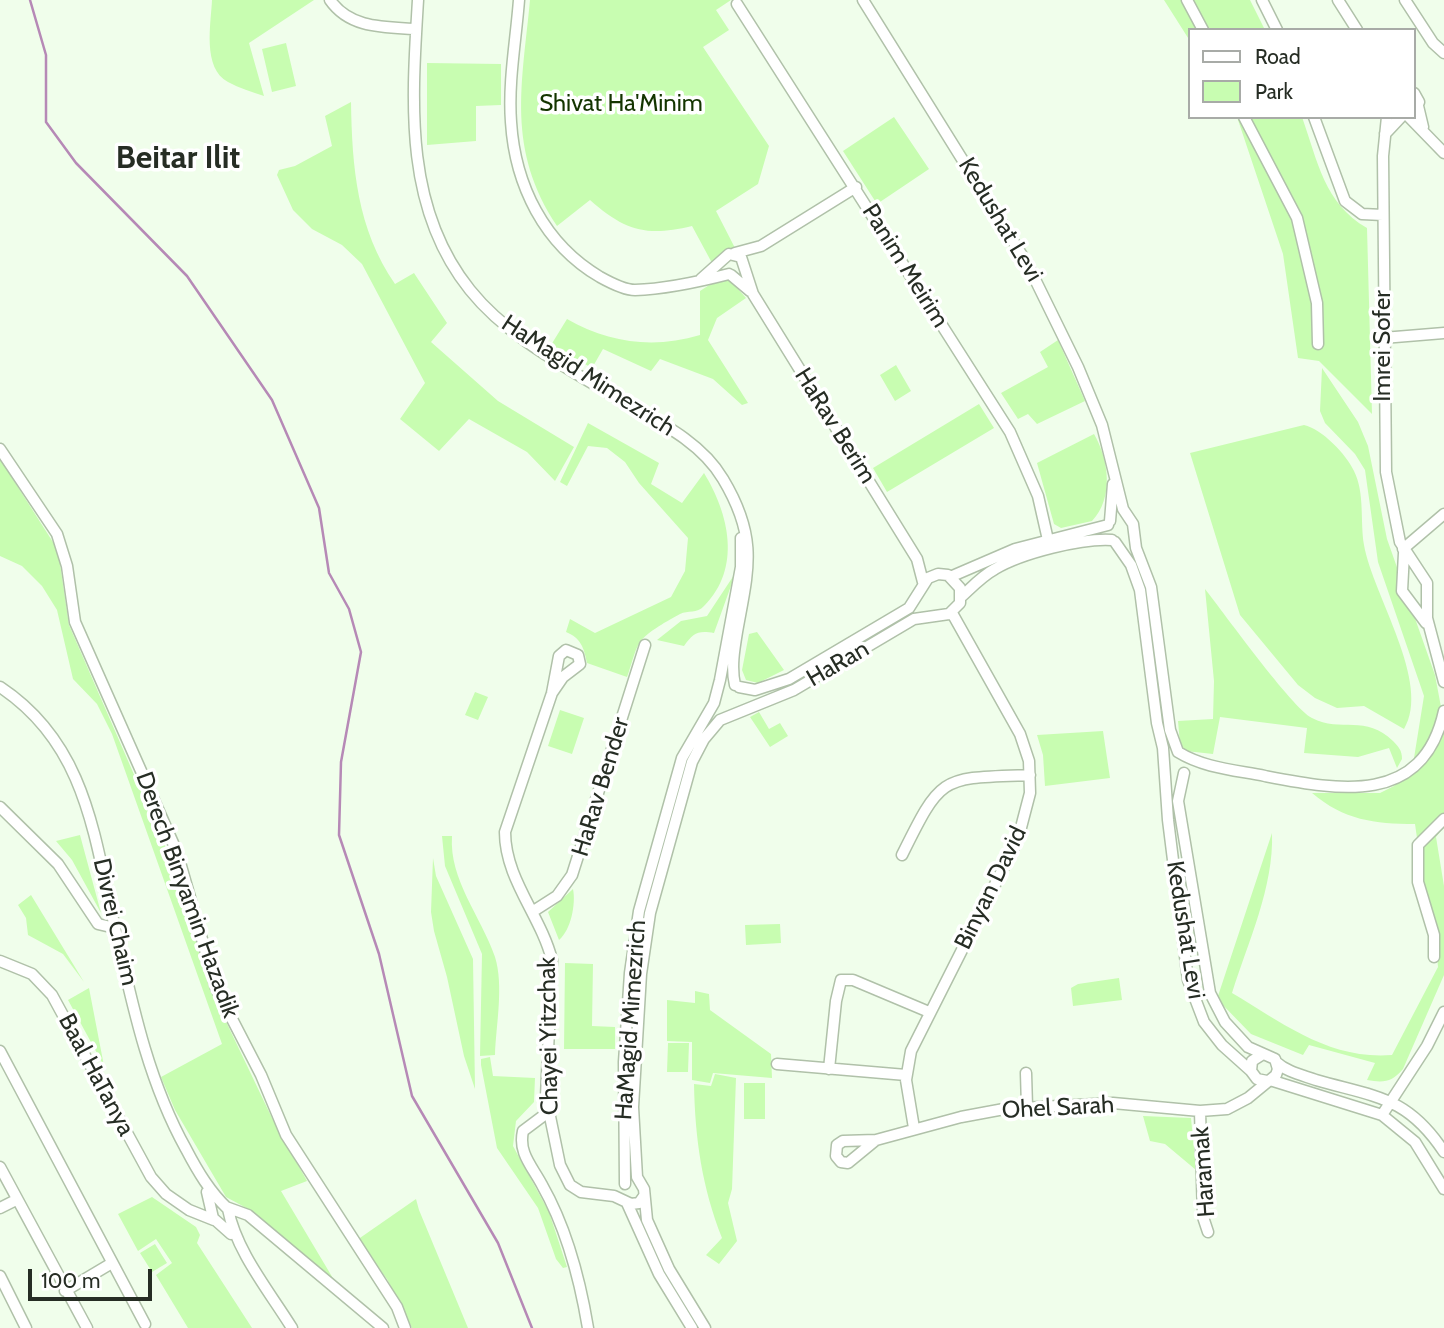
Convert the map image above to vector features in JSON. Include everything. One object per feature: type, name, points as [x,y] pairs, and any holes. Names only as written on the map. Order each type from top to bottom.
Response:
[{"type":"street","points":[[330,0],[344,15],[356,21],[374,26],[416,29]]},
{"type":"street","name":"HaMagid Mimezrich","points":[[418,0],[415,124],[418,177],[441,243],[470,290],[489,310],[535,346],[700,451],[713,464],[735,502],[746,535],[750,567],[735,648],[737,686]]},
{"type":"street","points":[[519,0],[511,120],[516,163],[540,219],[590,271],[634,290],[680,286],[739,274],[761,246]]},
{"type":"street","name":"Kedushat Levi","points":[[863,0],[1046,298],[1078,367],[1110,453],[1128,518]]},
{"type":"street","points":[[1187,0],[1202,28]]},
{"type":"street","points":[[1262,0],[1276,28]]},
{"type":"street","points":[[1338,0],[1356,28]]},
{"type":"street","points":[[1405,0],[1433,43],[1444,53]]},
{"type":"street","name":"Panim Meirim","points":[[737,4],[1010,432],[1038,496],[1048,540]]},
{"type":"street","points":[[1416,109],[1426,134]]},
{"type":"street","points":[[1245,119],[1297,218],[1311,265],[1317,303],[1318,344]]},
{"type":"street","points":[[1315,119],[1345,201],[1362,214],[1383,215]]},
{"type":"street","name":"Imrei Sofer","points":[[1387,119],[1383,215],[1383,448],[1390,504],[1404,551]]},
{"type":"street","points":[[1384,138],[1398,119]]},
{"type":"street","points":[[1411,119],[1444,153]]},
{"type":"street","points":[[697,281],[723,262],[729,254],[761,246],[856,187]]},
{"type":"street","points":[[735,253],[741,257],[744,266]]},
{"type":"street","points":[[723,262],[730,274]]},
{"type":"street","name":"HaRav Berim","points":[[744,266],[753,293],[917,559],[936,574]]},
{"type":"street","name":"HaRav Berim","points":[[730,274],[753,293]]},
{"type":"street","points":[[1383,338],[1444,333]]},
{"type":"street","name":"Derech Binyamin Hazadik","points":[[0,449],[57,534],[67,566],[75,622],[177,852],[216,988],[261,1075],[286,1135],[397,1307],[405,1328]]},
{"type":"street","name":"Kedushat Levi","points":[[1109,523],[1113,480],[1110,453]]},
{"type":"street","name":"HaMagid Mimezrich","points":[[626,1202],[624,1062],[630,973],[639,911],[682,758],[715,698],[741,567],[741,534],[735,502]]},
{"type":"street","points":[[1428,626],[1401,587],[1404,551],[1444,514]]},
{"type":"street","points":[[950,577],[1015,549],[1093,531],[1116,516],[1128,518],[1133,524],[1136,548],[1151,587],[1170,730],[1183,755]]},
{"type":"street","points":[[1109,523],[1108,535],[1114,541]]},
{"type":"street","points":[[961,597],[959,585],[950,577],[936,574],[921,587],[923,608],[934,615],[952,613],[961,597],[989,573],[1018,559],[1073,545],[1128,540],[1133,533]]},
{"type":"street","name":"Kedushat Levi","points":[[1114,541],[1131,565],[1140,590],[1165,765],[1186,966],[1192,995],[1212,1032],[1252,1072]]},
{"type":"street","points":[[1404,551],[1427,583],[1428,626],[1444,682]]},
{"type":"street","name":"HaRav Berim","points":[[917,559],[921,587]]},
{"type":"street","points":[[1403,579],[1415,573],[1423,576]]},
{"type":"street","name":"HaRan","points":[[737,686],[755,690],[789,679],[909,608],[921,587]]},
{"type":"street","points":[[1408,598],[1416,600],[1426,592]]},
{"type":"street","name":"Binyan David","points":[[914,1128],[906,1075],[911,1051],[1018,839],[1029,801],[1030,775],[1025,747],[1015,722],[952,613]]},
{"type":"street","name":"HaRan","points":[[741,712],[752,705],[794,690],[914,619],[934,615]]},
{"type":"street","name":"HaRav Bender","points":[[532,912],[557,896],[572,875],[645,645]]},
{"type":"street","points":[[570,650],[576,652],[580,664],[570,672],[559,666],[561,653],[570,650]]},
{"type":"street","name":"Chayei Yitzchak","points":[[559,666],[505,832],[510,863],[549,949],[553,972],[547,1113],[560,1165],[570,1185],[586,1194],[607,1196],[626,1202]]},
{"type":"street","name":"Chayei Yitzchak","points":[[552,693],[570,672]]},
{"type":"street","points":[[722,686],[737,686],[746,699],[741,712],[728,717],[718,712],[715,698],[722,686]]},
{"type":"street","name":"Divrei Chaim","points":[[0,687],[29,708],[68,759],[96,838],[115,928],[152,1072],[178,1135],[220,1213],[292,1328]]},
{"type":"street","points":[[1215,766],[1174,776],[1165,765],[1171,753],[1215,766],[1318,786],[1376,786],[1406,773],[1425,755],[1435,739],[1444,711]]},
{"type":"street","name":"HaMagid Mimezrich","points":[[705,1328],[669,1269],[647,1220],[643,1191],[636,1170],[634,1085],[641,974],[650,913],[692,762],[715,725],[728,717]]},
{"type":"street","name":"Kedushat Levi","points":[[1183,755],[1185,772],[1178,792],[1182,833],[1210,993],[1219,1012],[1234,1032],[1248,1047],[1264,1054]]},
{"type":"street","points":[[902,855],[927,805],[943,787],[962,778],[1030,775]]},
{"type":"street","points":[[0,807],[58,864],[97,924],[115,928]]},
{"type":"street","points":[[1434,957],[1434,935],[1418,882],[1418,845],[1444,819]]},
{"type":"street","name":"Baal HaTanya","points":[[0,961],[32,974],[52,995],[151,1177],[180,1204],[220,1213]]},
{"type":"street","points":[[830,1069],[836,1001],[841,980],[853,980],[929,1012]]},
{"type":"street","points":[[1382,1115],[1393,1101],[1444,1012]]},
{"type":"street","points":[[0,1051],[145,1324]]},
{"type":"street","points":[[1241,1102],[1254,1058],[1264,1054],[1294,1073],[1393,1101],[1419,1120],[1444,1152]]},
{"type":"street","points":[[1269,1080],[1277,1072],[1276,1062]]},
{"type":"street","points":[[777,1064],[906,1075]]},
{"type":"street","points":[[1252,1072],[1260,1081],[1269,1080],[1382,1115],[1415,1142],[1444,1189]]},
{"type":"street","points":[[1026,1073],[1027,1107]]},
{"type":"street","name":"Ohel Sarah","points":[[876,1140],[961,1116],[1027,1107],[1113,1103],[1200,1111],[1227,1109],[1241,1102],[1269,1080]]},
{"type":"street","name":"Haramak","points":[[1200,1111],[1203,1217],[1208,1232]]},
{"type":"street","points":[[547,1113],[523,1131],[521,1147],[556,1214],[588,1328]]},
{"type":"street","points":[[0,1167],[87,1328]]},
{"type":"street","points":[[607,1196],[635,1181],[643,1191],[635,1204],[626,1202]]},
{"type":"street","points":[[0,1208],[16,1200]]},
{"type":"street","points":[[626,1202],[659,1274],[692,1328]]},
{"type":"street","points":[[220,1213],[244,1212],[383,1328]]},
{"type":"street","points":[[65,1291],[112,1263]]},
{"type":"street","points":[[0,1276],[26,1328]]},
{"type":"green space","points":[[212,0],[314,0],[249,43],[264,96],[228,82],[214,67],[210,45]]},
{"type":"green space","name":"Shivat Ha'Minim","points":[[530,0],[731,0],[716,10],[729,30],[703,47],[769,146],[758,184],[716,211],[735,248],[724,251],[712,263],[692,226],[662,231],[637,229],[614,219],[590,200],[557,226],[541,198],[530,170],[524,143],[522,89]]},
{"type":"green space","points":[[1164,0],[1250,0],[1264,28],[1188,28],[1188,38]]},
{"type":"green space","points":[[286,43],[296,86],[272,92],[262,49]]},
{"type":"green space","points":[[427,63],[501,64],[501,105],[476,106],[476,141],[427,145]]},
{"type":"green space","points":[[351,102],[359,197],[372,242],[382,263],[395,284],[414,273],[447,323],[431,342],[498,401],[574,447],[555,481],[527,452],[469,419],[439,451],[400,419],[425,383],[362,264],[342,245],[312,229],[293,210],[277,175],[279,170],[295,166],[332,146],[325,116]]},
{"type":"green space","points":[[894,117],[929,169],[877,204],[843,151]]},
{"type":"green space","points":[[1238,119],[1303,119],[1318,165],[1332,194],[1353,218],[1367,228],[1372,414],[1319,361],[1298,358],[1283,254]]},
{"type":"green space","points":[[717,280],[730,280],[746,298],[717,318],[708,340],[748,403],[742,405],[713,379],[660,359],[651,371],[603,349],[592,368],[551,345],[567,319],[599,334],[632,341],[666,342],[700,335],[700,291]]},
{"type":"green space","points":[[1058,340],[1085,401],[1037,424],[1028,414],[1018,419],[1001,393],[1048,367],[1040,352]]},
{"type":"green space","points":[[896,365],[911,391],[895,401],[880,375]]},
{"type":"green space","points":[[1322,368],[1358,422],[1368,446],[1387,539],[1435,675],[1444,723],[1444,827],[1436,837],[1444,886],[1444,975],[1403,1069],[1395,1077],[1383,1081],[1367,1080],[1375,1063],[1309,1045],[1303,1055],[1251,1034],[1217,999],[1272,833],[1272,853],[1264,894],[1232,993],[1288,1027],[1327,1045],[1348,1052],[1392,1055],[1438,967],[1434,921],[1427,908],[1415,824],[1360,819],[1336,809],[1312,793],[1380,793],[1394,786],[1406,774],[1414,758],[1424,696],[1378,562],[1365,470],[1355,454],[1325,423],[1320,411]]},
{"type":"green space","points":[[979,404],[994,428],[887,492],[873,468]]},
{"type":"green space","points":[[588,423],[659,463],[651,484],[682,503],[704,473],[720,506],[728,541],[724,575],[716,591],[701,608],[680,614],[643,638],[627,677],[587,663],[581,644],[566,632],[570,619],[595,633],[671,597],[685,571],[688,538],[639,483],[625,462],[607,448],[588,446],[567,486],[560,482]]},
{"type":"green space","points":[[1304,425],[1318,431],[1333,443],[1350,464],[1357,480],[1369,566],[1398,639],[1411,688],[1411,710],[1404,729],[1364,706],[1337,708],[1315,698],[1298,685],[1240,615],[1190,453]]},
{"type":"green space","points":[[1094,434],[1106,467],[1104,501],[1092,521],[1061,528],[1054,524],[1037,463]]},
{"type":"green space","points":[[0,459],[58,550],[69,625],[172,862],[209,986],[272,1118],[307,1181],[281,1191],[334,1280],[252,1211],[226,1197],[175,1110],[161,1077],[222,1044],[112,734],[97,704],[73,679],[57,610],[42,586],[22,566],[0,556]]},
{"type":"green space","points":[[736,572],[714,633],[696,634],[684,646],[657,640],[681,621],[707,616]]},
{"type":"green space","points":[[1205,589],[1302,711],[1323,722],[1363,726],[1383,733],[1401,751],[1402,759],[1397,768],[1389,748],[1358,757],[1304,753],[1307,728],[1220,717],[1213,754],[1186,751],[1180,744],[1178,721],[1213,719],[1214,681]]},
{"type":"green space","points":[[757,632],[784,670],[758,683],[746,680],[742,670],[749,634]]},
{"type":"green space","points":[[475,692],[488,697],[478,720],[465,715]]},
{"type":"green space","points":[[560,710],[584,718],[572,754],[548,746]]},
{"type":"green space","points":[[759,712],[769,729],[780,723],[788,736],[770,747],[750,717]]},
{"type":"green space","points":[[1103,731],[1110,778],[1045,786],[1043,755],[1037,735]]},
{"type":"green space","points":[[80,835],[101,913],[72,860],[56,841]]},
{"type":"green space","points":[[442,836],[452,836],[455,868],[498,968],[495,1055],[480,1056],[482,954],[445,866]]},
{"type":"green space","points":[[433,858],[436,876],[473,959],[475,1089],[464,1056],[434,931],[431,912]]},
{"type":"green space","points":[[573,889],[572,916],[567,930],[559,940],[548,912]]},
{"type":"green space","points":[[31,895],[84,982],[63,954],[28,935],[26,918],[18,905]]},
{"type":"green space","points":[[780,924],[781,943],[746,945],[745,925]]},
{"type":"green space","points":[[565,963],[593,964],[592,1026],[615,1027],[615,1049],[564,1049]]},
{"type":"green space","points":[[1119,978],[1122,1000],[1073,1006],[1071,988],[1078,984]]},
{"type":"green space","points":[[89,988],[104,1066],[68,1000]]},
{"type":"green space","points":[[695,991],[709,994],[710,1010],[771,1054],[772,1078],[713,1073],[710,1083],[692,1080],[692,1042],[667,1041],[667,1000],[695,1003]]},
{"type":"green space","points":[[668,1043],[689,1043],[688,1072],[667,1072]]},
{"type":"green space","points":[[490,1057],[493,1076],[535,1078],[534,1102],[516,1121],[513,1146],[549,1212],[567,1267],[563,1268],[556,1259],[538,1208],[497,1148],[481,1065],[481,1059]]},
{"type":"green space","points":[[715,1074],[736,1078],[732,1189],[728,1203],[737,1241],[719,1264],[706,1255],[722,1238],[709,1200],[701,1162],[694,1084],[711,1086]]},
{"type":"green space","points":[[744,1083],[765,1083],[765,1119],[744,1119]]},
{"type":"green space","points":[[1143,1116],[1191,1118],[1196,1170],[1165,1144],[1150,1141]]},
{"type":"green space","points":[[152,1197],[196,1227],[200,1235],[197,1243],[252,1328],[188,1328],[156,1275],[172,1263],[156,1239],[138,1251],[118,1214]]},
{"type":"green space","points":[[416,1199],[468,1328],[412,1328],[387,1279],[357,1240]]},
{"type":"green space","points":[[155,1244],[167,1263],[152,1272],[140,1253]]},
{"type":"waterway","points":[[30,0],[46,55],[46,122],[76,163],[187,276],[272,400],[319,508],[329,573],[349,609],[361,652],[341,762],[339,835],[379,954],[412,1096],[498,1243],[532,1328]]},
{"type":"district","name":"Beitar Ilit","points":[[178,159]]}]
